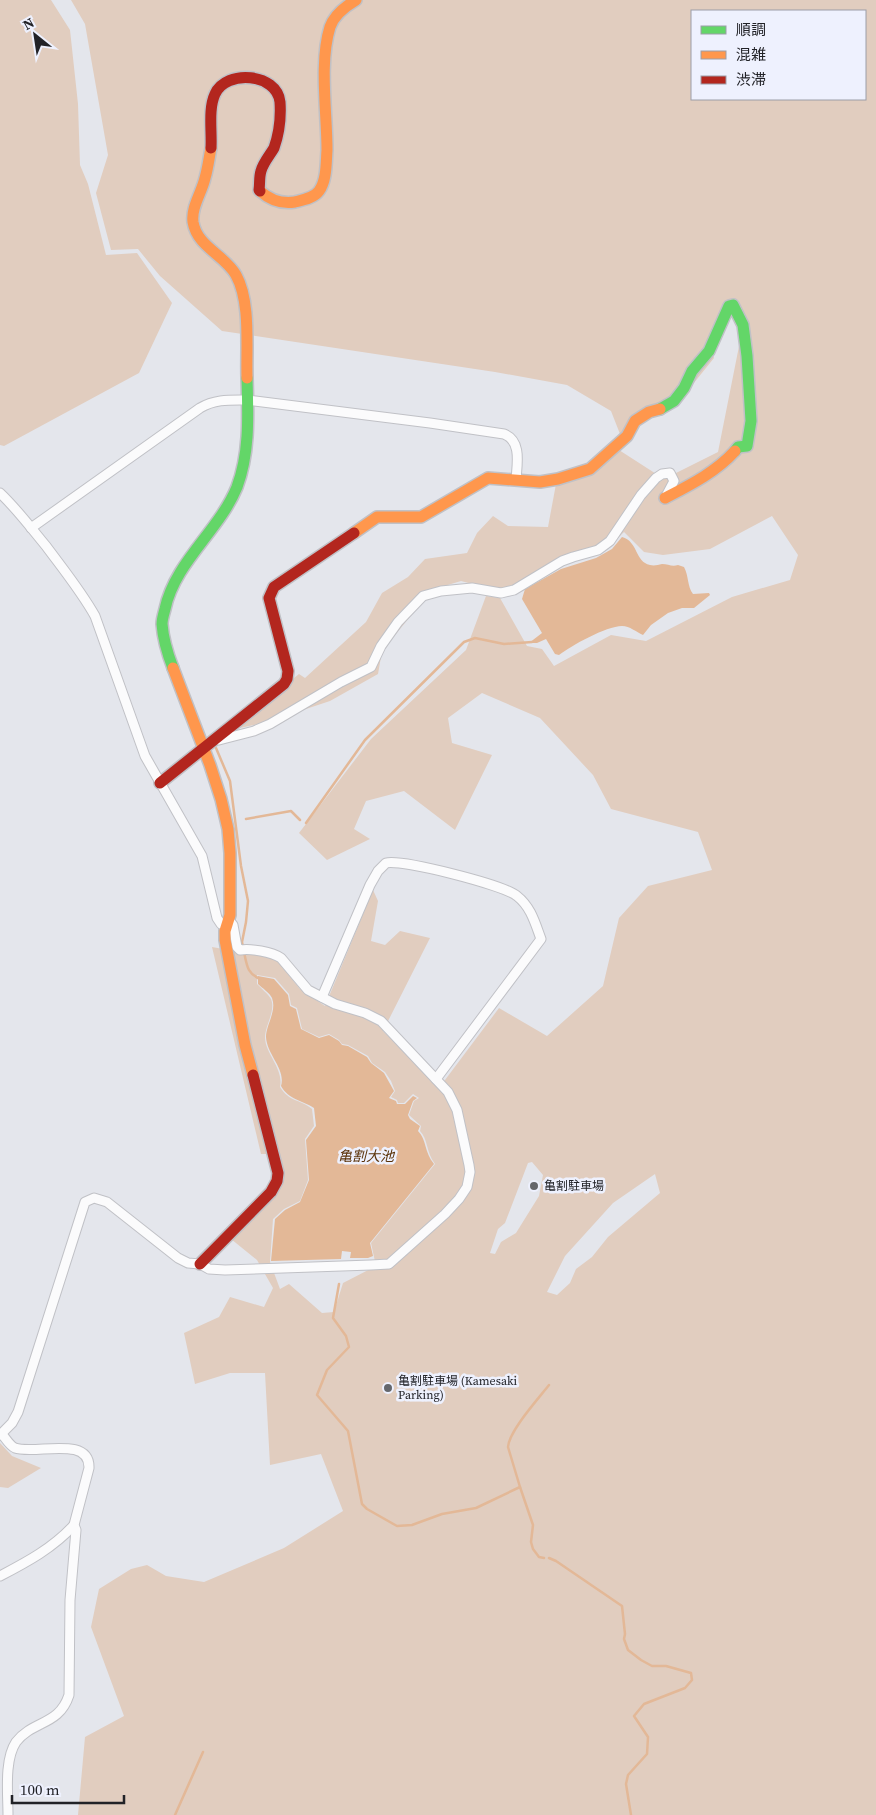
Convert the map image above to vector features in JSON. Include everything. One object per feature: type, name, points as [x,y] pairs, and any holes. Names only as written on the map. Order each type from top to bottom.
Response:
[{"type":"street","points":[[200,1264],[272,1192],[277,1181],[276,1163],[245,1045],[225,940],[230,916],[228,829],[221,800],[169,658],[162,622],[168,593],[178,575],[225,510],[236,489],[244,466],[248,428],[245,306],[241,289],[235,273],[196,233],[193,220],[194,210],[205,179],[212,147],[212,104],[215,93],[222,86],[235,79],[248,77],[264,80],[278,93],[280,103],[279,129],[274,147],[261,170],[260,190],[274,202],[290,203],[309,199],[321,189],[326,166],[325,49],[330,26],[339,13],[356,0]]},
{"type":"street","points":[[160,783],[284,684],[287,679],[288,672],[269,598],[274,588],[377,517],[421,517],[483,480],[492,478],[540,482],[558,479],[590,469],[626,436],[635,421],[649,412],[662,408],[674,401],[684,388],[692,371],[709,350],[729,306],[733,305],[742,326],[747,356],[751,421],[747,446],[738,448],[726,462],[707,476],[665,498]]},
{"type":"street","points":[[31,528],[208,403],[219,400],[247,400],[504,434],[511,437],[515,443],[516,480]]},
{"type":"street","points":[[216,738],[219,740],[244,734],[270,724],[341,682],[371,667],[398,622],[423,596],[441,591],[472,588],[501,593],[514,590],[562,561],[598,550],[610,541],[641,495],[656,478],[662,474],[670,473],[674,482],[665,498]]},
{"type":"street","points":[[0,493],[31,528],[84,597],[95,616],[145,756],[202,856],[221,924],[233,925],[237,947],[275,955],[280,958],[308,990],[335,1004],[371,1015],[381,1021],[448,1092],[457,1110],[470,1172],[467,1187],[460,1199],[389,1264],[209,1269],[200,1264],[188,1263],[178,1258],[107,1202],[94,1198],[85,1202],[18,1412],[1,1435],[17,1449],[53,1448],[80,1451],[87,1456],[89,1468],[74,1525],[65,1535],[36,1557],[0,1576]]},
{"type":"street","points":[[322,997],[370,885],[378,871],[386,863],[399,862],[503,888],[517,895],[529,908],[541,940],[436,1079]]},
{"type":"street","points":[[8,1815],[8,1780],[11,1755],[16,1743],[26,1732],[59,1714],[66,1705],[70,1695],[70,1600],[76,1530],[74,1525]]},
{"type":"shaded area","points":[[0,0],[51,0],[70,30],[78,104],[80,165],[88,184],[106,255],[137,253],[172,303],[139,373],[4,446],[0,445]]},
{"type":"shaded area","points":[[71,0],[876,0],[876,1815],[78,1815],[85,1737],[124,1716],[91,1627],[99,1589],[131,1569],[147,1565],[166,1576],[204,1582],[284,1548],[343,1511],[321,1454],[270,1465],[265,1373],[230,1373],[195,1384],[184,1333],[219,1317],[230,1297],[264,1307],[273,1288],[257,1260],[231,1239],[277,1193],[279,1154],[261,1154],[212,947],[275,958],[300,989],[325,1006],[373,890],[378,901],[371,941],[385,945],[400,931],[430,938],[383,1031],[439,1088],[499,1008],[547,1036],[603,986],[619,918],[648,886],[712,870],[698,832],[611,809],[593,775],[540,718],[482,693],[448,718],[452,743],[492,755],[455,830],[404,791],[366,801],[354,829],[370,839],[327,860],[299,833],[371,739],[466,650],[486,596],[500,598],[527,646],[542,649],[554,666],[611,635],[646,641],[732,597],[790,580],[798,555],[772,516],[710,549],[663,555],[644,552],[624,532],[608,548],[586,558],[562,565],[511,594],[461,581],[421,593],[422,602],[382,651],[378,674],[330,701],[267,722],[240,728],[237,724],[299,674],[305,678],[366,622],[382,593],[408,577],[425,559],[467,553],[477,533],[493,516],[508,526],[548,527],[556,484],[619,450],[664,479],[718,452],[744,321],[723,313],[710,342],[714,358],[685,394],[620,434],[611,411],[567,385],[495,372],[222,331],[160,276],[138,249],[111,250],[96,193],[108,155],[85,24]],"holes":[[[257,975],[275,978],[289,994],[291,1005],[297,1008],[302,1029],[319,1037],[329,1034],[342,1044],[348,1045],[368,1056],[372,1063],[385,1072],[391,1081],[395,1091],[391,1097],[397,1100],[398,1103],[404,1103],[413,1094],[419,1098],[414,1101],[409,1115],[421,1126],[420,1131],[435,1164],[371,1243],[376,1266],[343,1283],[334,1312],[322,1313],[289,1284],[280,1289],[270,1262],[273,1219],[284,1209],[300,1201],[308,1180],[305,1139],[314,1126],[312,1109],[291,1098],[280,1087],[281,1080],[265,1038],[272,1008],[271,999],[257,984]],[[532,1162],[543,1175],[539,1196],[516,1233],[501,1242],[495,1254],[490,1253],[498,1229],[505,1223],[528,1163]],[[655,1174],[660,1193],[608,1237],[592,1257],[576,1269],[570,1283],[557,1295],[547,1292],[565,1256],[613,1203]]]},
{"type":"shaded area","points":[[0,1443],[12,1456],[41,1468],[8,1488],[0,1487]]},
{"type":"water","points":[[622,537],[631,543],[645,563],[684,567],[693,594],[709,593],[710,595],[694,608],[682,608],[668,613],[651,625],[643,635],[628,627],[615,627],[589,637],[559,655],[555,654],[546,639],[537,643],[529,643],[542,633],[522,599],[525,589],[561,569],[596,558],[612,549]]},
{"type":"water","name":"亀割大池","points":[[258,976],[274,979],[288,995],[290,1006],[296,1009],[301,1029],[319,1038],[329,1035],[342,1045],[348,1046],[367,1057],[371,1063],[384,1073],[394,1091],[389,1098],[396,1101],[397,1104],[405,1104],[413,1096],[417,1098],[413,1101],[408,1115],[410,1119],[420,1126],[418,1131],[434,1164],[370,1243],[373,1256],[368,1258],[350,1258],[351,1252],[342,1251],[341,1259],[271,1261],[275,1219],[285,1210],[300,1202],[309,1180],[306,1140],[316,1126],[314,1108],[292,1097],[281,1086],[281,1074],[269,1050],[266,1037],[273,1008],[272,998],[258,984]]},
{"type":"waterway","points":[[306,823],[365,740],[464,642],[475,638],[504,644],[532,642]]},
{"type":"waterway","points":[[216,748],[230,781],[241,866],[248,901],[242,942],[243,947]]},
{"type":"waterway","points":[[246,819],[291,811],[300,820]]},
{"type":"waterway","points":[[244,952],[250,972],[260,979]]},
{"type":"waterway","points":[[339,1284],[333,1318],[346,1336],[349,1347],[327,1370],[317,1395],[348,1431],[362,1504],[367,1509],[397,1526],[412,1525],[442,1514],[476,1508],[520,1487],[533,1525],[531,1542],[533,1549],[539,1557],[544,1558]]},
{"type":"waterway","points":[[520,1487],[508,1447],[513,1433],[549,1385]]},
{"type":"waterway","points":[[549,1558],[622,1606],[624,1639],[628,1650],[652,1666],[666,1666],[691,1673],[692,1680],[685,1688],[644,1704],[634,1716],[648,1737],[647,1754],[628,1775],[626,1784],[631,1815]]},
{"type":"waterway","points":[[175,1815],[203,1752]]},
{"type":"traffic: fast","points":[[660,409],[674,401],[684,388],[692,371],[709,351],[729,306],[733,305],[743,325],[751,421],[747,446],[738,447],[735,451]]},
{"type":"traffic: fast","points":[[173,668],[163,635],[162,624],[164,614],[170,592],[178,576],[187,561],[220,518],[237,487],[246,447],[248,420],[247,378]]},
{"type":"traffic: slow","points":[[260,191],[272,199],[290,203],[311,197],[322,187],[326,171],[327,150],[324,88],[327,41],[334,19],[344,8],[356,0]]},
{"type":"traffic: slow","points":[[211,148],[204,183],[194,211],[193,222],[200,238],[231,268],[241,286],[247,325],[247,378]]},
{"type":"traffic: slow","points":[[354,533],[377,517],[421,517],[488,478],[540,482],[558,479],[590,469],[627,436],[635,421],[649,412],[660,409]]},
{"type":"traffic: slow","points":[[665,498],[711,472],[735,451]]},
{"type":"traffic: slow","points":[[173,668],[210,765],[228,829],[230,915],[225,931],[225,940],[245,1045],[253,1075]]},
{"type":"traffic: jam","points":[[211,148],[212,106],[215,94],[221,86],[229,81],[240,78],[261,80],[270,85],[277,92],[280,102],[280,119],[274,148],[261,171],[260,191]]},
{"type":"traffic: jam","points":[[160,783],[284,684],[288,671],[269,598],[274,587],[354,533]]},
{"type":"traffic: jam","points":[[200,1264],[271,1192],[277,1181],[278,1173],[253,1075]]},
{"type":"place","name":"亀割駐車場","points":[[534,1186]]},
{"type":"place","name":"亀割駐車場 (Kamesaki Parking)","points":[[388,1388]]}]
